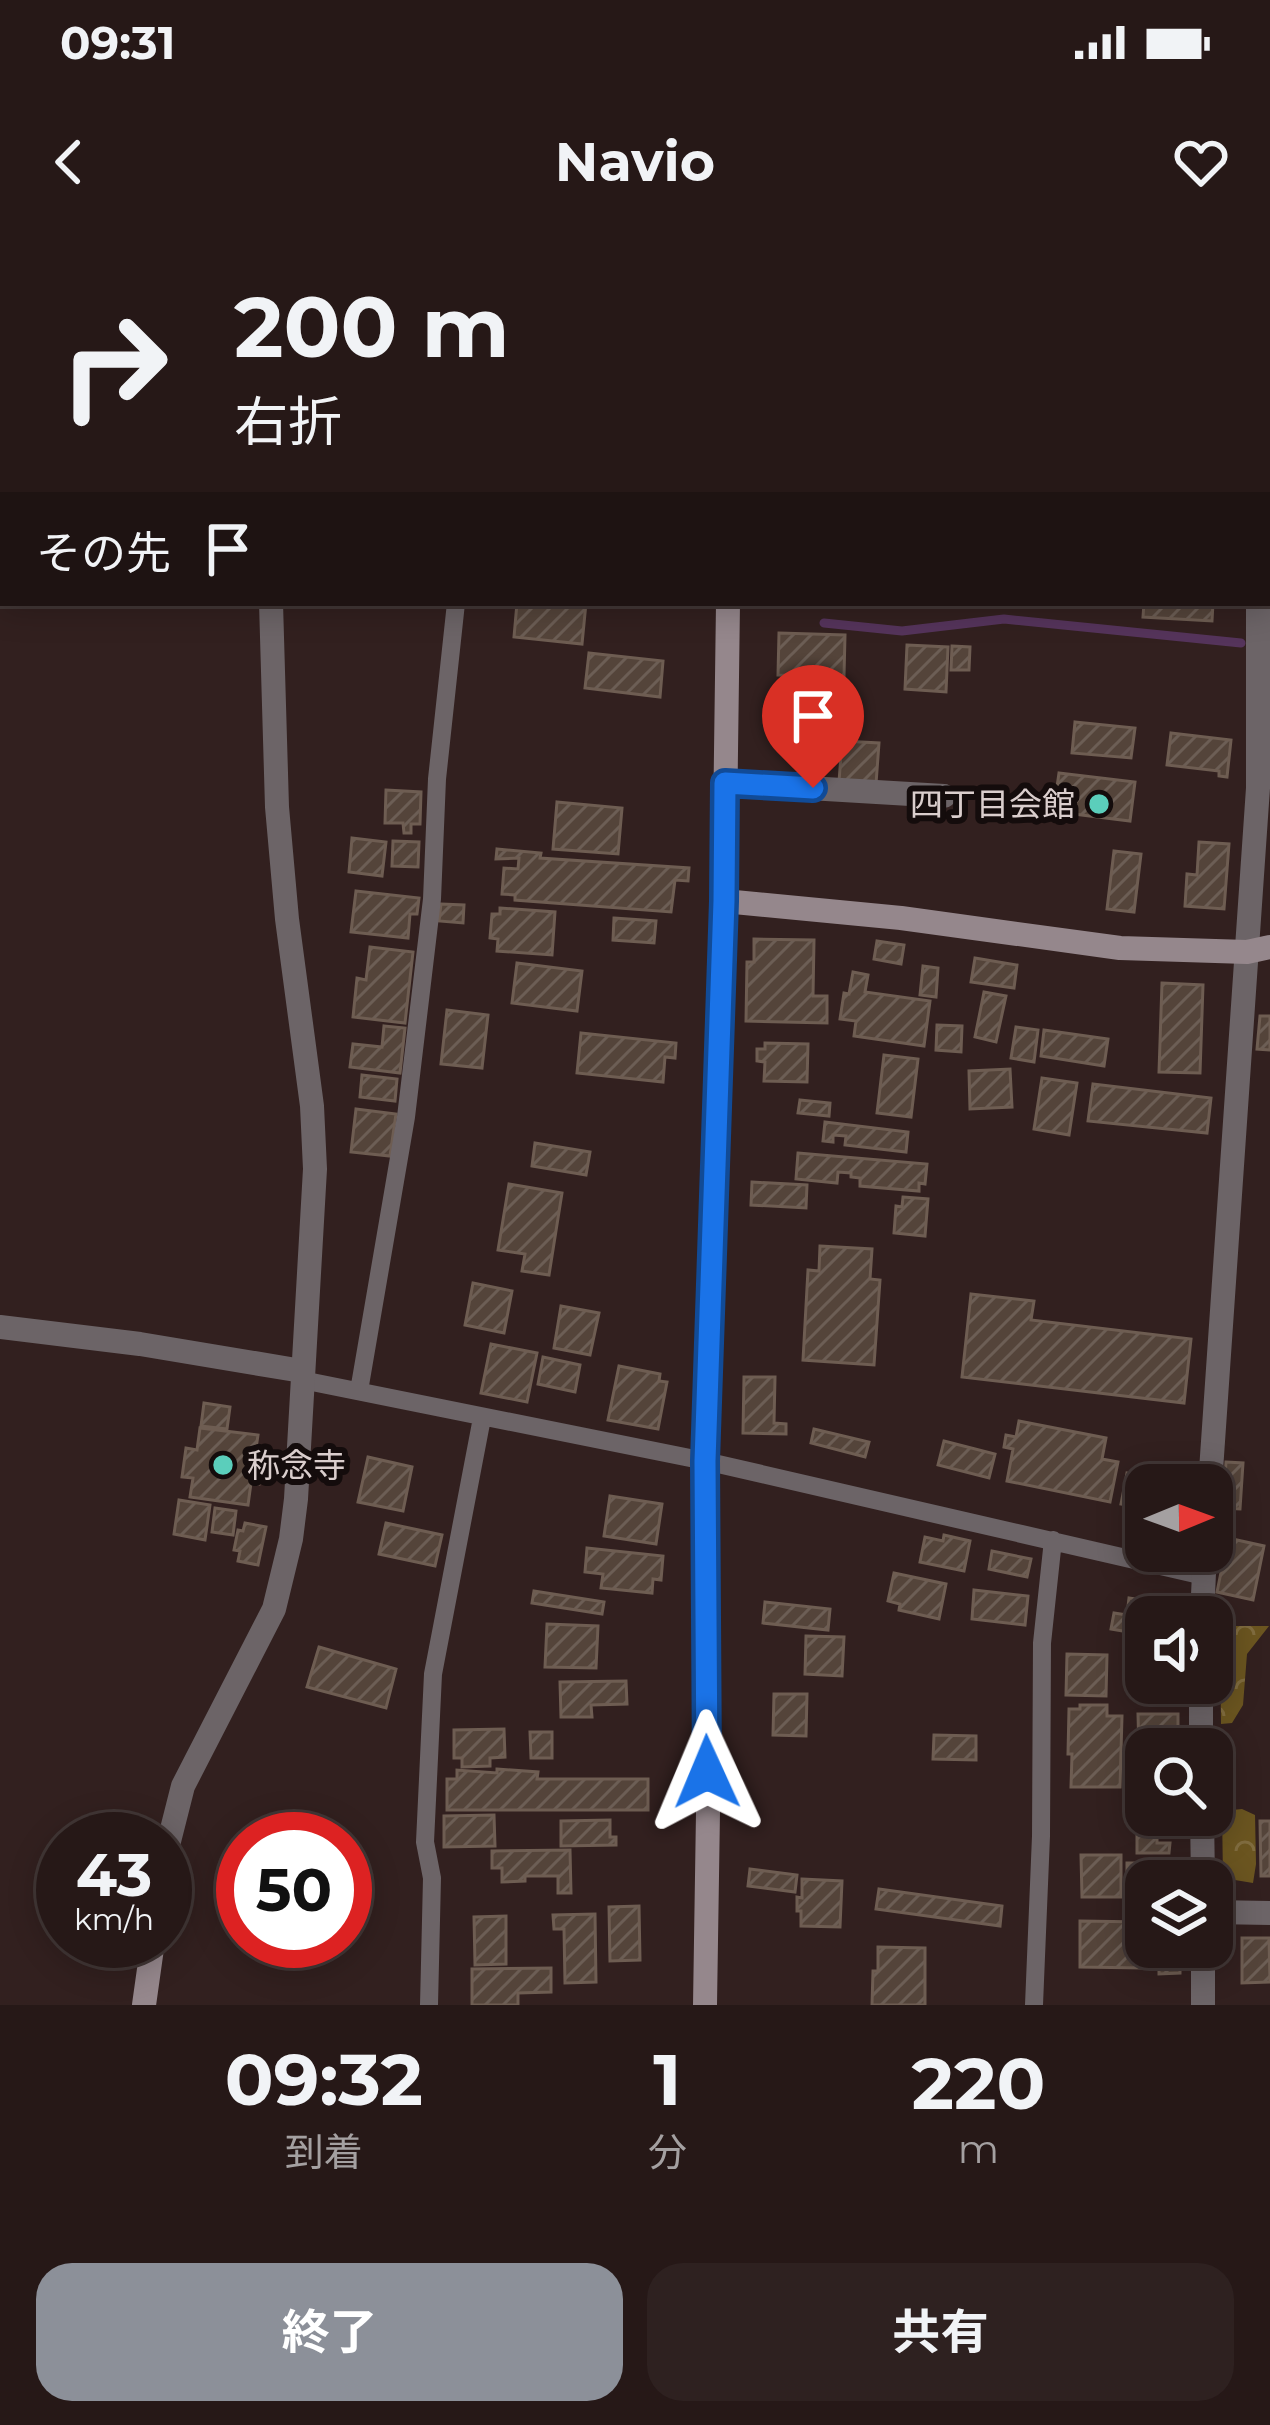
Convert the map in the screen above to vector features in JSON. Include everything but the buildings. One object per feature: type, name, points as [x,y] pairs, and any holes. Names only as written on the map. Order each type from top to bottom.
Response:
[{"type":"main road","points":[[705,2005],[705,1461],[724,901],[728,606]]},
{"type":"main road","points":[[724,901],[901,918],[1120,948],[1258,949]]},
{"type":"main road","points":[[144,2005],[149,1968]]},
{"type":"street","points":[[176,1812],[183,1786],[274,1609],[296,1499],[314,1169],[312,1106],[281,868],[271,606]]},
{"type":"street","points":[[1212,1464],[1258,949],[1258,606]]},
{"type":"street","points":[[725,783],[944,796]]},
{"type":"street","points":[[0,1327],[140,1344],[302,1376]]},
{"type":"street","points":[[1233,1912],[1270,1913]]},
{"type":"street","points":[[1203,1968],[1203,2005]]},
{"type":"lane","points":[[359,1391],[406,1117],[432,898],[437,779],[456,606]]},
{"type":"lane","points":[[302,1376],[1053,1540],[1125,1551]]},
{"type":"lane","points":[[429,2005],[432,1879],[425,1842],[433,1674],[482,1418]]},
{"type":"lane","points":[[1034,2005],[1042,1642],[1053,1540]]},
{"type":"green space","points":[[1233,1626],[1269,1626],[1247,1654],[1243,1705],[1232,1723],[1221,1724],[1221,1704],[1233,1704]]},
{"type":"green space","points":[[1233,1810],[1255,1815],[1253,1883],[1233,1880],[1233,1860],[1223,1860],[1222,1836],[1233,1836]]},
{"type":"waterway","points":[[824,623],[902,631],[1004,619],[1241,643]]},
{"type":"place","name":"四丁目会館","points":[[1099,804]]},
{"type":"place","name":"称念寺","points":[[223,1465]]},
{"type":"route","points":[[707,1772],[705,1461],[725,783],[813,788]]}]
